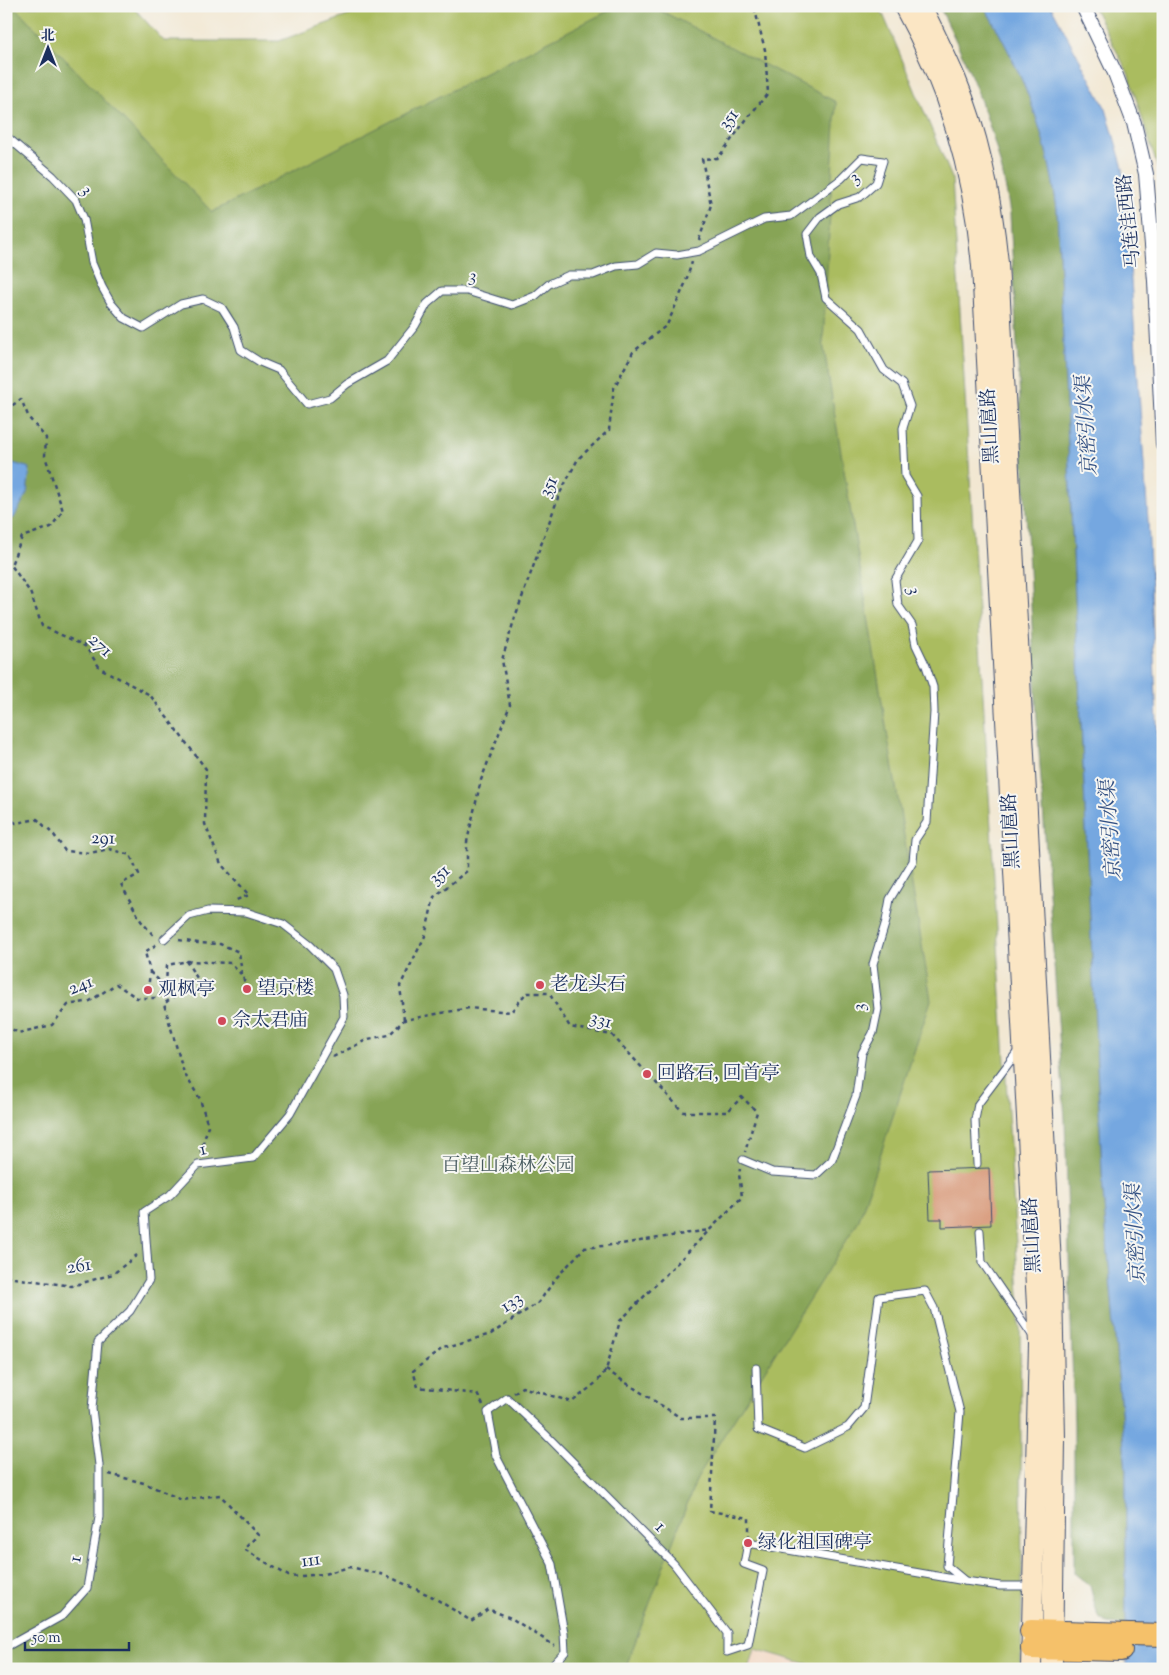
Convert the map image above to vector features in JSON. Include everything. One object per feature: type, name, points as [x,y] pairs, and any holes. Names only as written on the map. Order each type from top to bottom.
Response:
[{"type":"main road","name":"黑山扈路","points":[[904,6],[916,28],[944,94],[965,159],[979,229],[1039,1344],[1033,1586],[1042,1649]]},
{"type":"main road","name":"黑山扈路","points":[[921,6],[956,81],[973,131],[986,180],[998,263],[1052,1284],[1055,1439],[1042,1649]]},
{"type":"main road","points":[[1042,1649],[1163,1635]]},
{"type":"main road","points":[[1111,1642],[1163,1650]]},
{"type":"street","name":"马连洼西路","points":[[1083,6],[1134,123],[1146,174],[1155,281],[1163,444]]},
{"type":"lane","name":"3","points":[[6,136],[53,176],[76,200],[84,219],[92,263],[96,273],[111,303],[124,318],[143,328],[181,304],[203,299],[222,308],[234,327],[241,350],[260,362],[278,370],[307,404],[330,398],[347,384],[386,361],[415,326],[428,304],[442,290],[467,290],[512,305],[535,296],[549,284],[569,276],[593,275],[616,266],[638,264],[656,253],[677,255],[695,252],[764,219],[791,216],[841,179],[862,158],[883,161],[876,183],[860,197],[838,204],[820,217],[807,234],[811,256],[822,274],[826,298],[861,329],[884,370],[902,384],[910,406],[903,428],[905,476],[917,496],[918,541],[895,580],[898,606],[912,625],[916,645],[933,687],[934,712],[927,822],[915,840],[913,862],[890,899],[886,921],[872,964],[878,1009],[872,1033],[862,1053],[856,1096],[832,1160],[816,1175],[772,1172],[743,1160]]},
{"type":"lane","name":"1","points":[[6,1647],[62,1616],[88,1588],[99,1517],[99,1471],[92,1410],[98,1342],[130,1311],[149,1280],[144,1212],[170,1195],[198,1165],[253,1158],[290,1114],[344,1017],[343,995],[334,969],[310,945],[283,924],[246,912],[208,911],[189,916],[164,939]]},
{"type":"lane","points":[[977,1164],[975,1120],[978,1104],[1023,1045]]},
{"type":"lane","points":[[980,1231],[982,1262],[1039,1344]]},
{"type":"lane","points":[[756,1368],[758,1429],[805,1448],[848,1427],[864,1408],[879,1298],[924,1291],[934,1308],[960,1412],[947,1566],[965,1581]]},
{"type":"lane","points":[[507,1398],[488,1412],[496,1456],[552,1564],[564,1633],[565,1652],[549,1669]]},
{"type":"lane","name":"1","points":[[507,1398],[674,1564],[727,1633],[727,1652],[748,1645],[763,1571],[744,1564],[748,1543]]},
{"type":"lane","points":[[748,1543],[965,1581],[1000,1586],[1033,1586]]},
{"type":"path","name":"351","points":[[404,1020],[400,986],[425,936],[434,897],[468,871],[467,842],[481,780],[510,705],[502,660],[515,617],[559,495],[578,459],[608,430],[614,388],[633,352],[667,325],[685,284],[711,205],[702,159],[718,158],[768,93],[765,50],[754,6]]},
{"type":"path","name":"271","points":[[6,410],[21,399],[29,418],[46,438],[45,456],[64,511],[51,527],[22,538],[11,565],[30,592],[42,626],[85,646],[100,668],[150,695],[206,769],[205,824],[221,864],[249,895],[233,901]]},
{"type":"path","name":"291","points":[[6,817],[16,823],[37,819],[54,835],[65,851],[90,853],[109,849],[130,855],[139,874],[121,884],[141,921],[156,939],[164,939]]},
{"type":"path","points":[[148,990],[150,972],[145,952],[164,939],[220,944],[238,952],[247,989]]},
{"type":"path","points":[[166,987],[167,965],[186,961],[230,963],[242,974]]},
{"type":"path","points":[[186,961],[197,978],[164,1004],[184,1074],[200,1099],[208,1126],[198,1165]]},
{"type":"path","points":[[150,972],[166,987]]},
{"type":"path","name":"241","points":[[6,1025],[18,1033],[52,1025],[68,1005],[90,1001],[116,984],[138,998],[157,998],[166,987]]},
{"type":"path","name":"331","points":[[316,1066],[368,1039],[389,1035],[404,1020],[469,1008],[511,1012],[526,993],[549,993],[570,1027],[612,1035],[683,1112],[727,1112],[742,1097],[757,1112],[743,1160]]},
{"type":"path","points":[[507,1398],[522,1387],[572,1402],[597,1382],[606,1370],[620,1321],[742,1197],[739,1174],[743,1160]]},
{"type":"path","name":"133","points":[[488,1412],[477,1394],[418,1388],[413,1371],[443,1348],[491,1334],[539,1302],[557,1277],[584,1248],[621,1244],[710,1229]]},
{"type":"path","name":"261","points":[[6,1277],[72,1286],[114,1274],[146,1247]]},
{"type":"path","points":[[606,1370],[681,1418],[716,1418],[710,1511],[749,1518],[748,1543]]},
{"type":"path","name":"111","points":[[99,1471],[123,1479],[144,1483],[182,1500],[220,1495],[258,1535],[244,1549],[290,1578],[324,1574],[350,1567],[385,1575],[433,1597],[471,1621],[488,1609],[511,1618],[565,1652]]},
{"type":"shaded area","points":[[755,1649],[825,1669],[749,1669]]},
{"type":"green space","name":"百望山森林公园","points":[[6,6],[132,6],[164,41],[279,41],[369,8],[370,6],[877,6],[883,14],[952,178],[1020,1311],[1021,1669],[825,1669],[755,1649],[749,1669],[6,1669]]},
{"type":"green space","name":"百望山森林公园","points":[[6,6],[14,6],[212,212],[618,6],[652,6],[836,102],[823,343],[931,1000],[859,1220],[697,1478],[625,1669],[6,1669]]},
{"type":"green space","points":[[939,6],[984,6],[1022,79],[1040,129],[1053,181],[1057,209],[1103,1191],[1126,1471],[1126,1626],[1108,1624],[1098,1617],[1090,1586],[1074,1573],[1074,1423],[1065,1120],[1038,738],[1010,214],[999,160],[983,107],[963,56]]},
{"type":"green space","points":[[1093,6],[1163,6],[1163,250],[1159,172],[1128,73]]},
{"type":"water","name":"京密引水渠","points":[[984,6],[1051,6],[1106,109],[1123,168],[1148,520],[1163,860],[1163,1669],[1126,1669],[1126,1471],[1103,1191],[1057,209],[1053,181],[1040,129],[1022,79]]},
{"type":"water","points":[[6,461],[30,468],[27,493],[14,518],[6,520]]},
{"type":"building","points":[[989,1168],[991,1225],[942,1227],[942,1219],[930,1219],[928,1170]]},
{"type":"place","name":"老龙头石","points":[[540,985]]},
{"type":"place","name":"望京楼","points":[[247,989]]},
{"type":"place","name":"观枫亭","points":[[148,990]]},
{"type":"place","name":"佘太君庙","points":[[222,1021]]},
{"type":"place","name":"回路石, 回首亭","points":[[647,1074]]},
{"type":"place","name":"绿化祖国碑亭","points":[[748,1543]]}]
